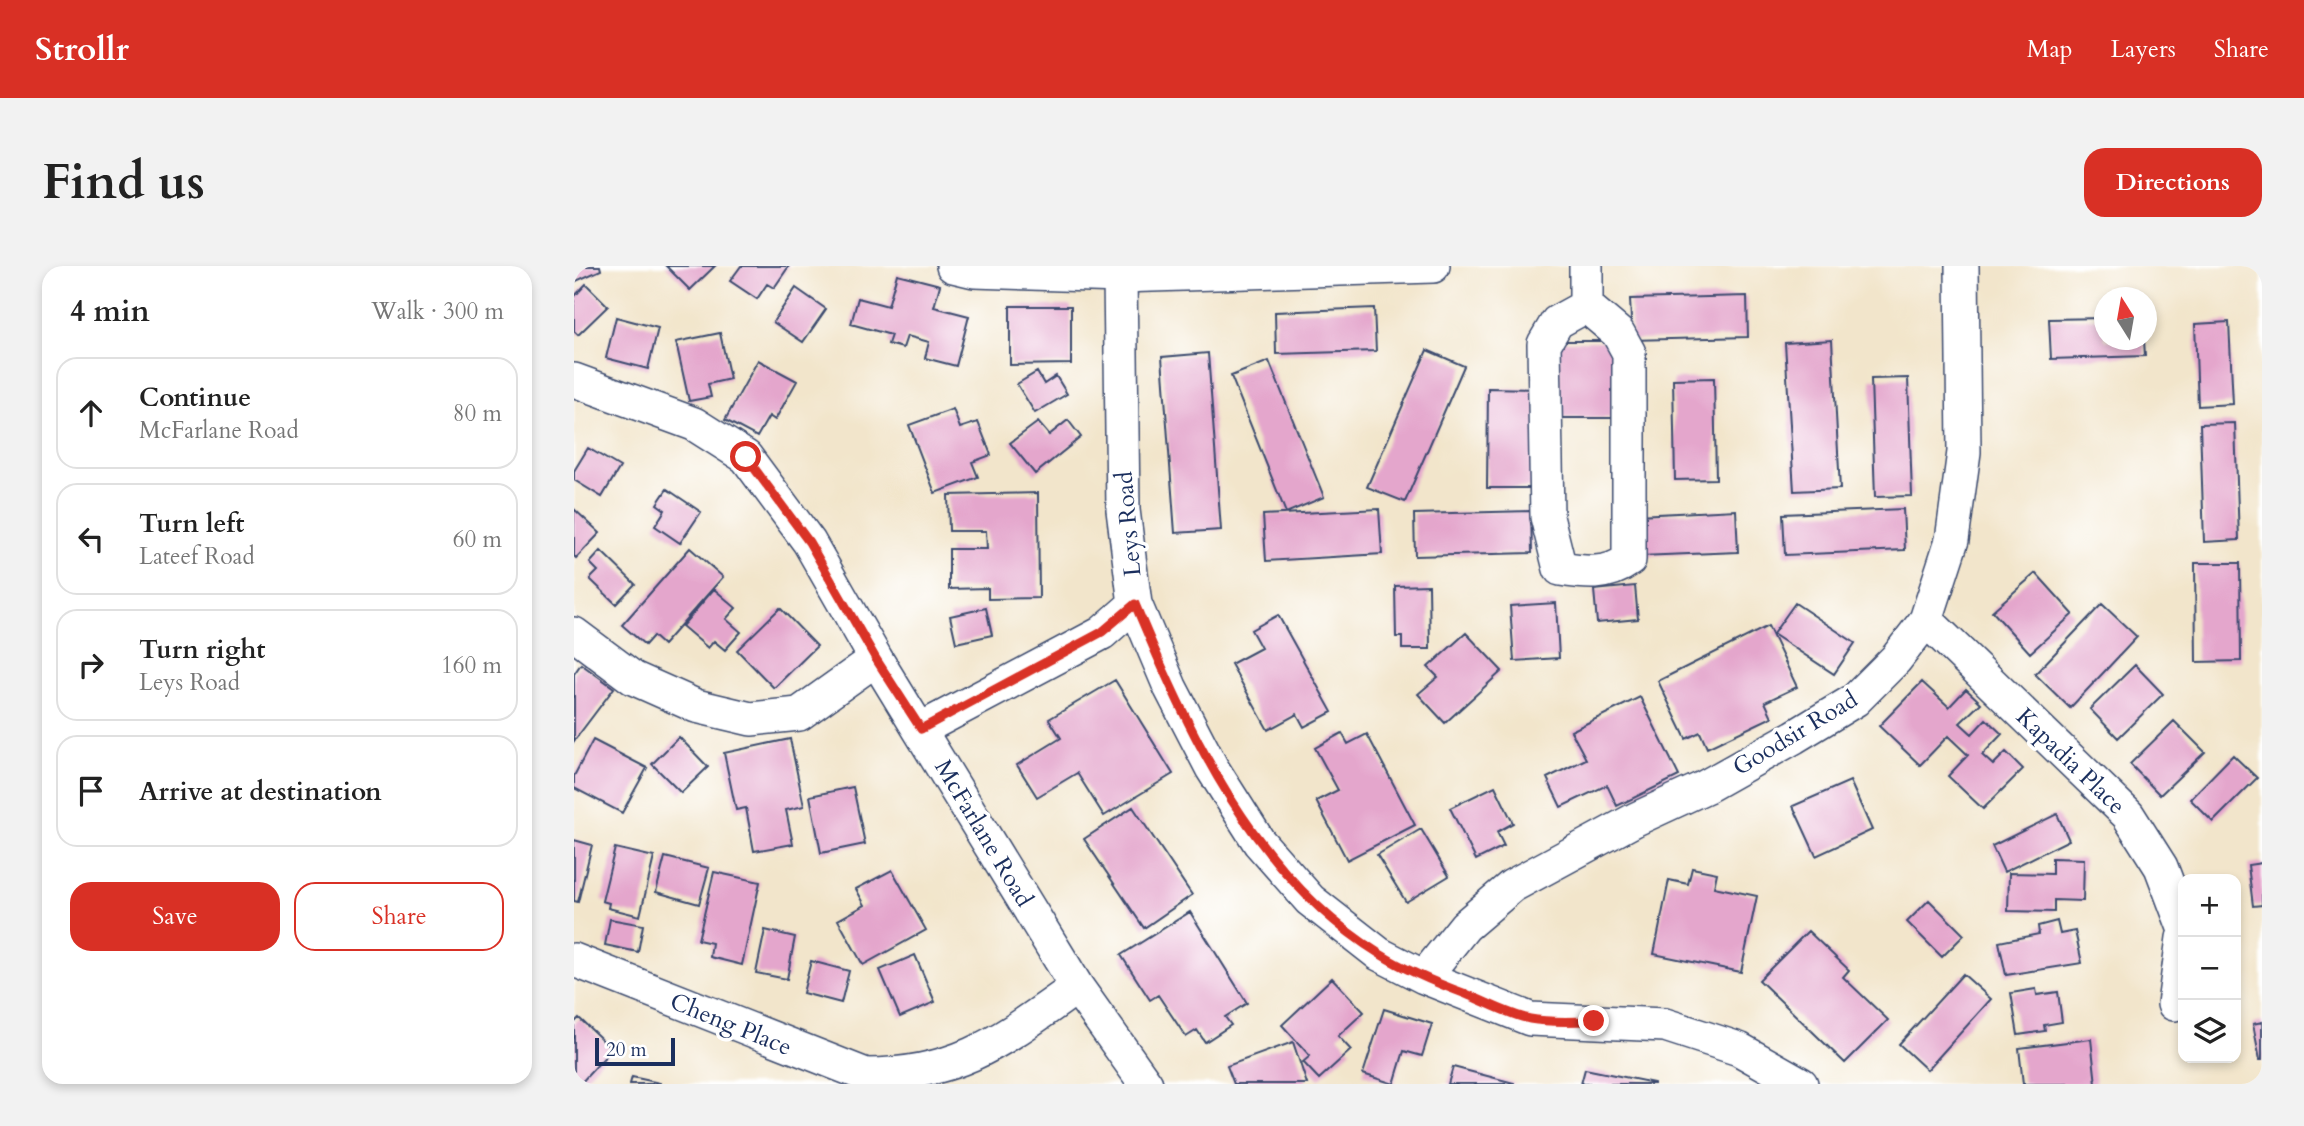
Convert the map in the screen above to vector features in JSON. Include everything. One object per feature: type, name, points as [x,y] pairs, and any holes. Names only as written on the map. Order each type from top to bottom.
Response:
[{"type":"street","points":[[953,266],[974,271],[1120,276],[1433,266]]},
{"type":"street","points":[[1586,266],[1586,306],[1618,334],[1629,353],[1629,560],[1616,569],[1590,574],[1560,569],[1547,517],[1544,344],[1557,322],[1586,306]]},
{"type":"street","name":"Goodsir Road","points":[[1424,978],[1465,926],[1512,886],[1636,819],[1706,787],[1855,700],[1896,659],[1926,620],[1952,540],[1965,452],[1962,266]]},
{"type":"street","name":"Leys Road","points":[[1120,276],[1123,510],[1135,604],[1176,699],[1212,768],[1259,842],[1310,900],[1379,954],[1424,978],[1530,1019],[1665,1024],[1739,1049],[1801,1084]]},
{"type":"street","name":"McFarlane Road","points":[[574,380],[694,424],[746,457],[809,542],[876,659],[1077,987],[1146,1084]]},
{"type":"street","points":[[921,729],[1102,632],[1135,604]]},
{"type":"street","name":"Kapadia Place","points":[[1926,620],[2128,815],[2161,867],[2178,912]]},
{"type":"street","points":[[574,634],[633,678],[696,706],[751,719],[799,715],[876,659]]},
{"type":"street","name":"Cheng Place","points":[[574,960],[866,1075],[902,1075],[942,1068],[994,1046],[1077,987]]},
{"type":"street","points":[[2174,1004],[2178,975]]},
{"type":"building","points":[[574,266],[600,266],[601,270],[574,282]]},
{"type":"building","points":[[666,266],[715,266],[690,290]]},
{"type":"building","points":[[741,266],[789,266],[774,288],[767,284],[757,299],[730,281]]},
{"type":"building","points":[[897,274],[940,285],[934,307],[969,316],[956,366],[925,358],[929,342],[907,336],[903,348],[888,344],[891,335],[851,324],[858,298],[888,306]]},
{"type":"building","points":[[586,284],[608,306],[578,335],[574,331],[574,297]]},
{"type":"building","points":[[796,288],[826,309],[803,342],[773,322]]},
{"type":"building","points":[[1747,296],[1748,337],[1632,340],[1630,299]]},
{"type":"building","points":[[1010,306],[1071,306],[1071,364],[1010,365]]},
{"type":"building","points":[[1374,308],[1376,351],[1276,354],[1275,312]]},
{"type":"building","points":[[616,317],[658,328],[648,369],[606,358]]},
{"type":"building","points":[[2094,318],[2094,350],[2145,350],[2145,356],[2051,359],[2049,319]]},
{"type":"building","points":[[2229,322],[2233,404],[2198,406],[2195,324]]},
{"type":"building","points":[[720,333],[730,379],[708,384],[711,397],[689,401],[676,342]]},
{"type":"building","points":[[1832,340],[1840,489],[1794,491],[1785,343]]},
{"type":"building","points":[[1559,341],[1616,341],[1616,418],[1560,418]]},
{"type":"building","points":[[1427,350],[1464,366],[1405,502],[1367,487]]},
{"type":"building","points":[[1208,353],[1221,530],[1175,533],[1162,357]]},
{"type":"building","points":[[758,360],[797,381],[775,420],[769,416],[757,437],[725,420]]},
{"type":"building","points":[[1269,361],[1324,497],[1286,513],[1231,376]]},
{"type":"building","points":[[1037,372],[1044,384],[1056,376],[1067,394],[1035,413],[1017,384]]},
{"type":"building","points":[[1714,378],[1716,479],[1675,480],[1673,379]]},
{"type":"building","points":[[1908,378],[1912,496],[1875,497],[1871,379]]},
{"type":"building","points":[[1488,388],[1537,389],[1536,488],[1487,488]]},
{"type":"building","points":[[953,409],[960,428],[978,422],[991,455],[972,462],[978,477],[935,493],[909,425]]},
{"type":"building","points":[[1068,420],[1081,437],[1035,474],[1010,443],[1038,422],[1049,435]]},
{"type":"building","points":[[2235,423],[2239,540],[2204,542],[2200,424]]},
{"type":"building","points":[[588,448],[620,467],[602,497],[574,480],[574,471]]},
{"type":"building","points":[[667,489],[701,512],[680,543],[655,526],[665,510],[657,504]]},
{"type":"building","points":[[1038,493],[1039,598],[988,599],[988,588],[949,589],[949,549],[987,549],[986,531],[949,531],[948,495]]},
{"type":"building","points":[[574,509],[600,533],[576,558],[574,556]]},
{"type":"building","points":[[1379,509],[1382,554],[1266,561],[1263,515]]},
{"type":"building","points":[[1903,509],[1905,550],[1785,555],[1783,514]]},
{"type":"building","points":[[1736,510],[1738,552],[1640,556],[1638,515]]},
{"type":"building","points":[[1531,511],[1532,553],[1415,556],[1414,514]]},
{"type":"building","points":[[690,548],[723,577],[663,645],[653,636],[645,645],[622,625]]},
{"type":"building","points":[[601,551],[635,584],[616,604],[590,579],[598,571],[590,563]]},
{"type":"building","points":[[2195,563],[2240,563],[2241,661],[2196,662]]},
{"type":"building","points":[[2036,573],[2073,614],[2030,653],[1992,611]]},
{"type":"building","points":[[1429,585],[1430,649],[1402,649],[1402,637],[1396,637],[1395,586]]},
{"type":"building","points":[[1635,586],[1638,619],[1597,623],[1594,590]]},
{"type":"building","points":[[714,589],[736,608],[726,619],[741,632],[725,650],[714,641],[708,648],[682,626]]},
{"type":"building","points":[[1556,603],[1559,658],[1514,661],[1510,606]]},
{"type":"building","points":[[1795,603],[1855,643],[1834,674],[1773,634]]},
{"type":"building","points":[[2102,604],[2137,637],[2070,708],[2035,674]]},
{"type":"building","points":[[780,608],[817,646],[774,688],[737,650]]},
{"type":"building","points":[[986,608],[992,635],[956,643],[950,616]]},
{"type":"building","points":[[1278,615],[1332,712],[1304,727],[1297,714],[1268,730],[1231,664],[1261,648],[1251,630]]},
{"type":"building","points":[[1768,626],[1797,687],[1765,702],[1772,717],[1707,748],[1700,732],[1686,739],[1658,681]]},
{"type":"building","points":[[1466,633],[1502,671],[1445,723],[1418,694],[1438,677],[1428,667]]},
{"type":"building","points":[[581,664],[614,688],[574,741],[574,674]]},
{"type":"building","points":[[2135,665],[2163,694],[2118,738],[2090,709]]},
{"type":"building","points":[[1115,680],[1173,774],[1104,816],[1077,773],[1037,797],[1017,765],[1061,738],[1049,719]]},
{"type":"building","points":[[1922,682],[1949,707],[1966,689],[1981,703],[1960,723],[1972,734],[1986,719],[2002,734],[1982,755],[1993,765],[2006,752],[2023,769],[1983,809],[1948,776],[1968,755],[1948,736],[1920,765],[1879,726]]},
{"type":"building","points":[[1640,697],[1679,776],[1617,806],[1607,785],[1561,807],[1547,778],[1586,759],[1571,731]]},
{"type":"building","points":[[2174,721],[2205,752],[2160,795],[2130,764]]},
{"type":"building","points":[[1342,733],[1348,744],[1367,734],[1415,825],[1347,860],[1316,801],[1338,790],[1315,748]]},
{"type":"building","points":[[679,737],[708,767],[681,793],[652,764]]},
{"type":"building","points":[[790,739],[804,806],[786,810],[793,844],[754,851],[746,808],[736,810],[724,753]]},
{"type":"building","points":[[593,740],[647,768],[622,813],[574,788],[574,776]]},
{"type":"building","points":[[2233,755],[2257,778],[2213,822],[2190,799]]},
{"type":"building","points":[[1850,781],[1872,830],[1816,856],[1793,806]]},
{"type":"building","points":[[1495,786],[1513,823],[1497,832],[1504,846],[1476,860],[1450,808]]},
{"type":"building","points":[[853,787],[865,844],[821,853],[810,796]]},
{"type":"building","points":[[1133,807],[1192,895],[1144,928],[1084,839]]},
{"type":"building","points":[[2057,814],[2069,840],[2004,872],[1992,846]]},
{"type":"building","points":[[1421,829],[1449,876],[1406,902],[1377,855]]},
{"type":"building","points":[[574,840],[592,845],[578,902],[574,901]]},
{"type":"building","points":[[615,848],[654,857],[640,916],[608,908],[609,903],[602,901]]},
{"type":"building","points":[[665,857],[709,868],[699,904],[656,892]]},
{"type":"building","points":[[2052,858],[2084,859],[2083,901],[2054,900],[2054,912],[2008,911],[2009,873],[2052,874]]},
{"type":"building","points":[[2262,863],[2262,905],[2253,906],[2248,865]]},
{"type":"building","points":[[1692,868],[1717,873],[1714,887],[1757,896],[1741,972],[1654,954],[1669,880],[1688,884]]},
{"type":"building","points":[[892,870],[926,930],[863,965],[838,920],[865,905],[856,889]]},
{"type":"building","points":[[714,872],[760,882],[742,965],[710,957],[712,943],[698,940]]},
{"type":"building","points":[[1929,900],[1964,935],[1942,957],[1907,922]]},
{"type":"building","points":[[1190,912],[1247,1003],[1225,1017],[1231,1025],[1205,1042],[1197,1030],[1186,1037],[1158,995],[1150,1000],[1121,955]]},
{"type":"building","points":[[610,919],[643,925],[638,952],[605,945]]},
{"type":"building","points":[[2057,921],[2060,934],[2075,931],[2082,963],[2006,975],[1999,942],[2039,934],[2038,926]]},
{"type":"building","points":[[765,930],[795,937],[787,979],[756,973]]},
{"type":"building","points":[[1808,931],[1849,970],[1843,977],[1888,1020],[1845,1063],[1759,980]]},
{"type":"building","points":[[915,955],[935,1002],[900,1017],[880,970]]},
{"type":"building","points":[[811,961],[849,971],[841,1003],[803,993]]},
{"type":"building","points":[[1963,974],[1991,999],[1927,1070],[1899,1044]]},
{"type":"building","points":[[1332,978],[1364,1012],[1338,1036],[1351,1050],[1319,1079],[1303,1062],[1310,1056],[1282,1025]]},
{"type":"building","points":[[2036,989],[2037,995],[2058,992],[2062,1022],[2044,1025],[2045,1031],[2018,1035],[2011,993]]},
{"type":"building","points":[[1384,1009],[1432,1024],[1422,1056],[1404,1051],[1394,1084],[1363,1074]]},
{"type":"building","points":[[579,1018],[612,1049],[580,1084],[574,1084],[574,1023]]},
{"type":"building","points":[[2262,1022],[2262,1060],[2260,1060],[2253,1024]]},
{"type":"building","points":[[2091,1039],[2096,1084],[2023,1084],[2019,1048]]},
{"type":"building","points":[[1293,1042],[1307,1084],[1234,1084],[1227,1066]]},
{"type":"building","points":[[1453,1067],[1514,1083],[1514,1084],[1448,1084]]},
{"type":"building","points":[[1585,1069],[1654,1083],[1654,1084],[1581,1084]]},
{"type":"building","points":[[632,1077],[660,1083],[660,1084],[630,1084]]},
{"type":"route","points":[[746,457],[809,542],[876,659],[921,729],[1102,632],[1135,604],[1170,687],[1212,768],[1259,842],[1310,900],[1379,954],[1424,978],[1530,1019],[1594,1021]]}]
